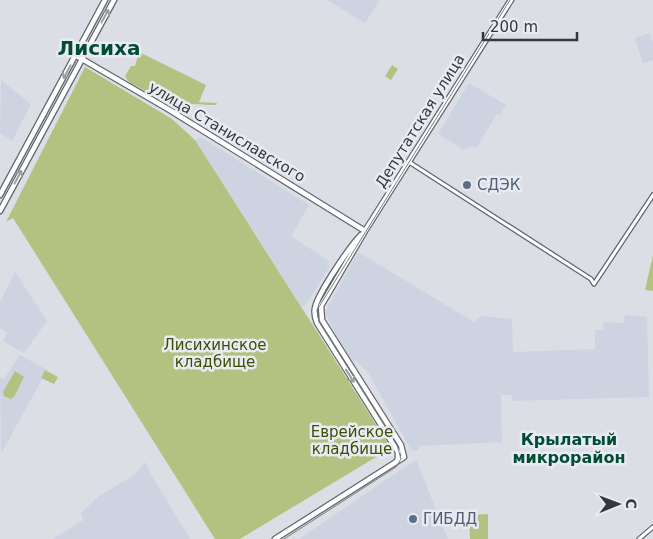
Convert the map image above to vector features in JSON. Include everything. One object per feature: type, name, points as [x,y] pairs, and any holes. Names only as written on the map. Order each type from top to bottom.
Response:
[{"type":"main road","points":[[0,195],[105,0]]},
{"type":"main road","points":[[0,211],[114,0]]},
{"type":"main road","name":"Депутатская улица","points":[[396,463],[404,458],[401,445],[321,317],[323,303],[365,231],[511,0]]},
{"type":"main road","name":"улица Станиславского","points":[[76,55],[168,109],[365,231]]},
{"type":"main road","name":"Депутатская улица","points":[[365,231],[352,244],[318,301],[314,314],[317,323],[398,452],[396,463]]},
{"type":"main road","points":[[275,539],[396,463]]},
{"type":"street","points":[[408,162],[592,279],[594,284],[653,195]]},
{"type":"street","points":[[639,539],[653,527]]},
{"type":"shaded area","points":[[327,0],[380,0],[365,23]]},
{"type":"shaded area","points":[[650,33],[653,43],[653,60],[643,64],[635,38]]},
{"type":"shaded area","points":[[1,80],[31,104],[12,141],[0,133]]},
{"type":"shaded area","points":[[469,83],[506,105],[500,115],[497,114],[477,147],[469,147],[464,150],[438,134]]},
{"type":"shaded area","points":[[201,137],[309,205],[291,236],[329,261],[327,264],[330,266],[306,305],[302,307],[195,140]]},
{"type":"shaded area","points":[[358,252],[474,322],[481,316],[512,319],[513,352],[595,349],[595,330],[603,330],[603,322],[624,323],[625,315],[647,317],[649,397],[512,401],[512,395],[501,395],[502,442],[420,446],[418,451],[411,450],[369,374],[356,360],[353,362],[338,339],[325,312]]},
{"type":"shaded area","points":[[15,272],[47,321],[24,353],[3,341],[7,333],[0,328],[0,302]]},
{"type":"shaded area","points":[[20,355],[47,370],[1,454],[0,378],[4,379]]},
{"type":"shaded area","points":[[416,460],[448,539],[299,539],[402,469]]},
{"type":"shaded area","points":[[145,462],[190,539],[53,539],[83,520],[81,513],[99,496],[136,474]]},
{"type":"green space","points":[[139,52],[206,85],[199,102],[217,103],[216,105],[168,100],[149,93],[131,83],[125,76],[131,66],[135,66]]},
{"type":"green space","points":[[392,65],[398,69],[391,80],[385,76]]},
{"type":"green space","name":"Лисихинское кладбище","points":[[85,67],[172,119],[195,140],[391,448],[240,539],[215,539],[13,218],[6,222]]},
{"type":"green space","points":[[653,255],[653,291],[645,290]]},
{"type":"green space","points":[[45,370],[58,377],[54,384],[41,378]]},
{"type":"green space","points":[[15,371],[24,377],[14,397],[11,399],[4,396],[3,392]]},
{"type":"green space","points":[[488,514],[488,539],[470,539],[469,515]]},
{"type":"tram line","points":[[284,539],[396,467],[401,459],[397,445],[319,322],[317,310],[510,0]]},
{"type":"place","name":"СДЭК","points":[[467,185]]},
{"type":"place","name":"ГИБДД","points":[[413,519]]},
{"type":"district","name":"Лисиха","points":[[99,48]]},
{"type":"district","name":"Крылатый микрорайон","points":[[569,448]]},
{"type":"park label","name":"Еврейское кладбище","points":[[352,440]]}]
